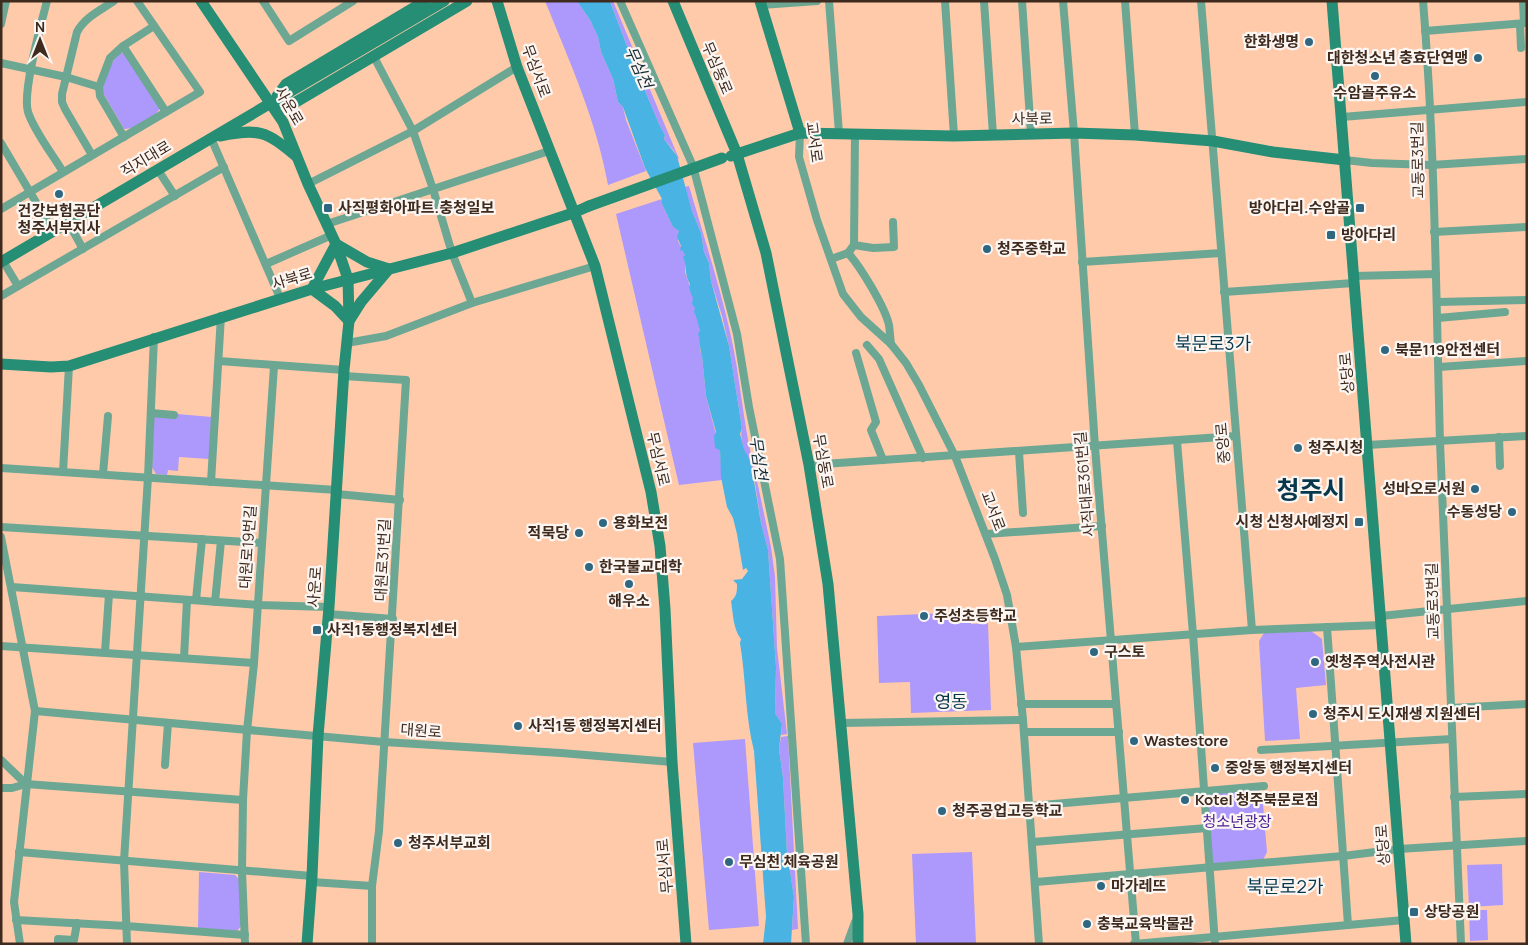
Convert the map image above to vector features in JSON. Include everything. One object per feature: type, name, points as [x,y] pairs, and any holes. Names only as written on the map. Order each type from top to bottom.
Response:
[{"type":"street","points":[[1,24],[6,1]]},
{"type":"street","points":[[47,1],[31,68],[28,111],[63,172]]},
{"type":"street","points":[[92,156],[62,102],[77,32],[81,25],[114,1]]},
{"type":"street","points":[[1,209],[200,92],[138,1]]},
{"type":"street","name":"사운로","points":[[202,1],[283,122],[308,184],[334,240],[348,280],[349,321],[329,611],[318,736],[312,879],[307,944]]},
{"type":"street","points":[[264,2],[290,41],[353,1]]},
{"type":"street","points":[[271,103],[286,84],[425,1]]},
{"type":"street","name":"직지대로","points":[[2,261],[444,1]]},
{"type":"street","points":[[271,103],[296,102],[467,1]]},
{"type":"street","name":"무심서로","points":[[497,1],[517,67],[595,266],[649,483],[660,546],[665,606],[672,762],[686,944]]},
{"type":"street","points":[[620,1],[693,166],[737,334],[749,407],[780,559],[806,944]]},
{"type":"street","name":"무심동로","points":[[673,1],[737,154],[766,253],[809,465],[828,584],[858,914],[858,944]]},
{"type":"street","points":[[760,3],[816,1]]},
{"type":"street","points":[[829,1],[839,133]]},
{"type":"street","points":[[945,1],[954,136]]},
{"type":"street","points":[[984,1],[993,135]]},
{"type":"street","points":[[1022,1],[1031,134]]},
{"type":"street","name":"사직대로361번길","points":[[1063,1],[1074,133],[1095,447],[1112,640],[1123,799],[1131,874],[1135,944]]},
{"type":"street","points":[[1125,1],[1134,135]]},
{"type":"street","name":"중앙로","points":[[1201,1],[1252,630]]},
{"type":"street","name":"상당로","points":[[1332,1],[1406,944]]},
{"type":"street","name":"교동로3번길","points":[[1423,1],[1430,108],[1438,302],[1440,441],[1461,944]]},
{"type":"street","points":[[1522,48],[1523,1]]},
{"type":"street","name":"교서로","points":[[760,3],[800,133],[799,157],[817,220],[844,294],[861,317],[891,344],[910,370],[955,456],[986,534],[1007,595],[1016,647],[1022,704],[1040,944]]},
{"type":"street","points":[[1425,31],[1524,23]]},
{"type":"street","points":[[124,137],[100,96],[99,87],[110,58],[123,46],[154,26]]},
{"type":"street","points":[[123,46],[166,112]]},
{"type":"street","points":[[374,57],[412,131],[433,189],[452,253],[472,303]]},
{"type":"street","points":[[1,63],[31,68],[99,87]]},
{"type":"street","points":[[308,184],[412,131],[517,67]]},
{"type":"street","points":[[1342,117],[1430,108],[1527,102]]},
{"type":"street","points":[[280,298],[211,138],[249,131],[258,132],[276,140],[298,158]]},
{"type":"street","name":"사북로","points":[[1,364],[50,368],[69,366],[312,288],[452,253],[573,213],[722,158],[800,133],[954,136],[1074,133],[1134,135],[1213,141],[1273,152],[1345,160]]},
{"type":"street","points":[[831,259],[848,253],[854,245],[854,134]]},
{"type":"street","points":[[1,143],[53,231]]},
{"type":"street","points":[[326,224],[549,151]]},
{"type":"street","points":[[1345,160],[1431,165],[1527,159]]},
{"type":"street","points":[[1,296],[224,167]]},
{"type":"street","points":[[158,170],[174,196]]},
{"type":"street","points":[[68,222],[82,249]]},
{"type":"street","points":[[854,245],[873,248],[894,247],[893,222]]},
{"type":"street","points":[[1434,232],[1527,227]]},
{"type":"street","points":[[266,264],[334,240]]},
{"type":"street","points":[[334,240],[367,262],[389,269],[361,302],[349,321],[336,306],[312,288],[334,240]]},
{"type":"street","name":"교서로","points":[[848,253],[856,262],[877,298],[889,324],[891,344]]},
{"type":"street","points":[[1082,262],[1221,253]]},
{"type":"street","points":[[2,261],[18,286]]},
{"type":"street","points":[[347,343],[386,336],[472,303],[595,266]]},
{"type":"street","points":[[1224,292],[1436,274]]},
{"type":"street","points":[[1438,302],[1527,300]]},
{"type":"street","points":[[1438,318],[1505,312]]},
{"type":"street","points":[[212,482],[221,316]]},
{"type":"street","points":[[127,944],[124,861],[148,477],[154,338]]},
{"type":"street","points":[[868,345],[879,359],[923,458]]},
{"type":"street","points":[[856,353],[876,422],[871,430],[883,460]]},
{"type":"street","points":[[219,361],[344,373]]},
{"type":"street","points":[[1439,367],[1527,361]]},
{"type":"street","points":[[63,472],[69,366]]},
{"type":"street","name":"대원로19번길","points":[[245,944],[242,871],[243,800],[267,486],[274,366]]},
{"type":"street","name":"대원로31번길","points":[[344,373],[406,380],[379,831],[372,886],[372,944]]},
{"type":"street","points":[[151,413],[174,415]]},
{"type":"street","points":[[104,474],[108,416]]},
{"type":"street","points":[[809,465],[1236,436]]},
{"type":"street","points":[[1367,445],[1527,436]]},
{"type":"street","points":[[1499,437],[1500,466]]},
{"type":"street","points":[[1176,441],[1193,634],[1215,940]]},
{"type":"street","points":[[1019,452],[1023,513]]},
{"type":"street","points":[[1,468],[267,486],[400,500]]},
{"type":"street","points":[[986,534],[1102,526]]},
{"type":"street","points":[[1,527],[262,544]]},
{"type":"street","points":[[1,537],[35,711],[14,902],[20,944]]},
{"type":"street","points":[[184,658],[202,539]]},
{"type":"street","points":[[216,602],[221,540]]},
{"type":"street","points":[[12,587],[258,605],[393,619]]},
{"type":"street","points":[[106,652],[109,594]]},
{"type":"street","points":[[1016,647],[1252,630],[1327,627],[1527,601]]},
{"type":"street","points":[[1327,627],[1348,925]]},
{"type":"street","points":[[1,646],[254,663]]},
{"type":"street","points":[[1022,704],[1116,704]]},
{"type":"street","points":[[1451,708],[1527,704]]},
{"type":"street","name":"대원로","points":[[35,711],[384,742],[672,762]]},
{"type":"street","points":[[841,723],[1023,720]]},
{"type":"street","points":[[165,765],[168,723]]},
{"type":"street","points":[[1024,732],[1118,732]]},
{"type":"street","points":[[1260,750],[1452,739]]},
{"type":"street","points":[[1,760],[26,784]]},
{"type":"street","points":[[1,788],[12,788],[26,784],[243,800]]},
{"type":"street","points":[[1030,806],[1264,786]]},
{"type":"street","points":[[1454,797],[1527,794]]},
{"type":"street","points":[[1032,842],[1207,828]]},
{"type":"street","points":[[1036,882],[1343,856],[1399,849],[1527,841]]},
{"type":"street","points":[[19,852],[242,871],[372,886]]},
{"type":"street","points":[[847,944],[858,914]]},
{"type":"street","points":[[16,920],[245,935]]},
{"type":"street","points":[[1135,944],[1215,940],[1404,920]]},
{"type":"street","points":[[58,944],[58,939],[74,940],[77,923]]},
{"type":"green space","points":[[545,1],[577,1],[590,20],[613,79],[618,102],[623,107],[626,120],[646,171],[608,185],[590,115]]},
{"type":"green space","points":[[610,1],[613,1],[679,159],[664,139],[665,135],[633,62]]},
{"type":"green space","points":[[120,53],[126,53],[161,106],[146,122],[124,129],[103,93],[108,71]]},
{"type":"green space","points":[[689,186],[730,332],[756,475],[753,475],[743,446],[742,428],[729,346],[711,281],[709,263],[704,252],[701,233],[685,187]]},
{"type":"green space","points":[[662,199],[661,202],[673,227],[679,231],[678,241],[685,255],[685,272],[694,298],[700,331],[700,351],[706,396],[720,450],[722,480],[679,485],[616,214]]},
{"type":"green space","points":[[177,414],[212,417],[209,459],[179,457],[178,471],[168,470],[167,475],[156,474],[152,467],[154,416],[177,418]]},
{"type":"green space","points":[[756,476],[771,547],[775,577],[777,648],[787,734],[781,735],[782,724],[775,713],[776,667],[768,550],[761,523],[754,477]]},
{"type":"green space","points":[[971,612],[971,624],[988,623],[991,710],[911,713],[910,682],[879,683],[877,616]]},
{"type":"green space","points":[[1311,631],[1322,639],[1326,685],[1296,688],[1300,739],[1265,741],[1259,641],[1264,633]]},
{"type":"green space","points":[[788,736],[798,929],[792,930],[794,897],[787,853],[783,778],[779,749],[781,737]]},
{"type":"green space","name":"무심천 체육공원","points":[[745,739],[759,926],[709,930],[693,743]]},
{"type":"green space","name":"청소년광장","points":[[1256,789],[1262,792],[1267,852],[1263,860],[1212,866],[1206,792]]},
{"type":"green space","points":[[972,852],[976,944],[916,944],[912,854]]},
{"type":"green space","points":[[1502,864],[1503,905],[1469,907],[1467,865]]},
{"type":"green space","points":[[199,872],[235,875],[239,879],[242,925],[237,931],[198,929]]},
{"type":"green space","points":[[1469,910],[1487,910],[1488,940],[1470,941]]},
{"type":"water","points":[[577,1],[610,1],[633,62],[665,135],[664,139],[677,156],[692,211],[701,233],[704,252],[709,263],[711,281],[729,346],[742,428],[740,434],[744,449],[751,463],[761,523],[768,550],[776,667],[775,713],[782,724],[779,749],[783,778],[787,853],[794,897],[791,944],[763,944],[766,917],[754,751],[747,710],[741,639],[735,626],[731,601],[736,596],[737,589],[737,584],[733,580],[742,579],[748,571],[746,568],[743,570],[737,534],[733,518],[727,507],[721,477],[720,450],[715,448],[714,436],[716,432],[706,396],[698,334],[700,331],[694,312],[695,308],[692,304],[693,298],[683,257],[685,255],[682,250],[680,251],[681,246],[677,237],[679,231],[673,227],[661,202],[662,199],[645,168],[623,107],[618,102],[613,79],[601,52],[598,37],[590,20]]},
{"type":"place","name":"한화생명","points":[[1309,42]]},
{"type":"place","name":"대한청소년 충효단연맹","points":[[1478,58]]},
{"type":"place","name":"수암골주유소","points":[[1375,76]]},
{"type":"place","name":"건강보험공단 청주서부지사","points":[[59,194]]},
{"type":"place","name":"사직평화아파트.충청일보","points":[[328,208]]},
{"type":"place","name":"방아다리.수암골","points":[[1360,208]]},
{"type":"place","name":"방아다리","points":[[1331,235]]},
{"type":"place","name":"청주중학교","points":[[987,249]]},
{"type":"place","name":"북문119안전센터","points":[[1385,350]]},
{"type":"place","name":"청주시청","points":[[1298,448]]},
{"type":"place","name":"성바오로서원","points":[[1475,489]]},
{"type":"place","name":"수동성당","points":[[1512,512]]},
{"type":"place","name":"시청 신청사예정지","points":[[1359,522]]},
{"type":"place","name":"용화보전","points":[[603,523]]},
{"type":"place","name":"적묵당","points":[[579,533]]},
{"type":"place","name":"한국불교대학","points":[[589,567]]},
{"type":"place","name":"해우소","points":[[629,584]]},
{"type":"place","name":"주성초등학교","points":[[924,616]]},
{"type":"place","name":"사직1동행정복지센터","points":[[317,630]]},
{"type":"place","name":"구스토","points":[[1094,652]]},
{"type":"place","name":"옛청주역사전시관","points":[[1315,662]]},
{"type":"place","name":"청주시 도시재생 지원센터","points":[[1313,714]]},
{"type":"place","name":"사직1동 행정복지센터","points":[[518,726]]},
{"type":"place","name":"Wastestore","points":[[1134,741]]},
{"type":"place","name":"중앙동 행정복지센터","points":[[1215,768]]},
{"type":"place","name":"Kotel 청주북문로점","points":[[1185,800]]},
{"type":"place","name":"청주공업고등학교","points":[[942,811]]},
{"type":"place","name":"청주서부교회","points":[[398,843]]},
{"type":"place","name":"무심천 체육공원","points":[[729,862]]},
{"type":"place","name":"마가레뜨","points":[[1101,886]]},
{"type":"place","name":"상당공원","points":[[1414,912]]},
{"type":"place","name":"충북교육박물관","points":[[1087,924]]},
{"type":"district","name":"북문로3가","points":[[1213,344]]},
{"type":"district","name":"청주시","points":[[1311,490]]},
{"type":"district","name":"영동","points":[[951,702]]},
{"type":"district","name":"북문로2가","points":[[1285,887]]},
{"type":"water label","name":"무심천","points":[[639,67]]},
{"type":"water label","name":"무심천","points":[[759,458]]}]
